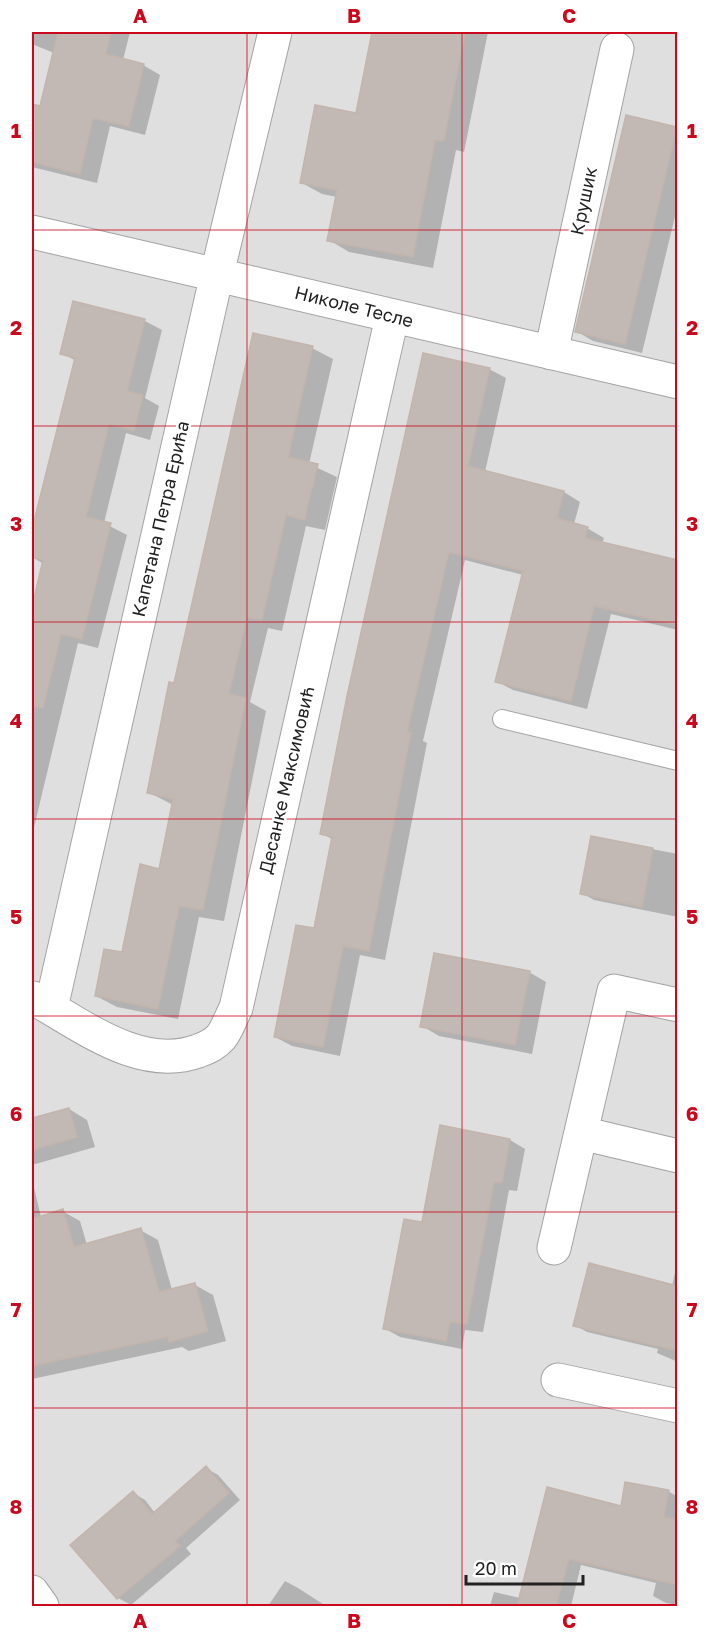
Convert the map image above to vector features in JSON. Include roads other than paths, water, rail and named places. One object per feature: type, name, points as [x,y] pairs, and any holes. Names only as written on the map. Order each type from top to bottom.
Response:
[{"type":"street","name":"Капетана Петра Ерића","points":[[41,1003],[275,32]]},
{"type":"street","name":"Крушик","points":[[551,353],[617,49]]},
{"type":"street","name":"Николе Тесле","points":[[32,232],[678,382]]},
{"type":"street","name":"Десанке Максимовић","points":[[41,1003],[107,1040],[140,1053],[164,1057],[180,1058],[209,1047],[225,1030],[236,1008],[392,317]]},
{"type":"street","points":[[554,1248],[614,991],[678,1005]]},
{"type":"street","points":[[581,1133],[678,1156]]},
{"type":"street","points":[[558,1380],[678,1406]]},
{"type":"street","points":[[32,1593],[42,1606]]},
{"type":"lane","points":[[502,719],[678,761]]}]
